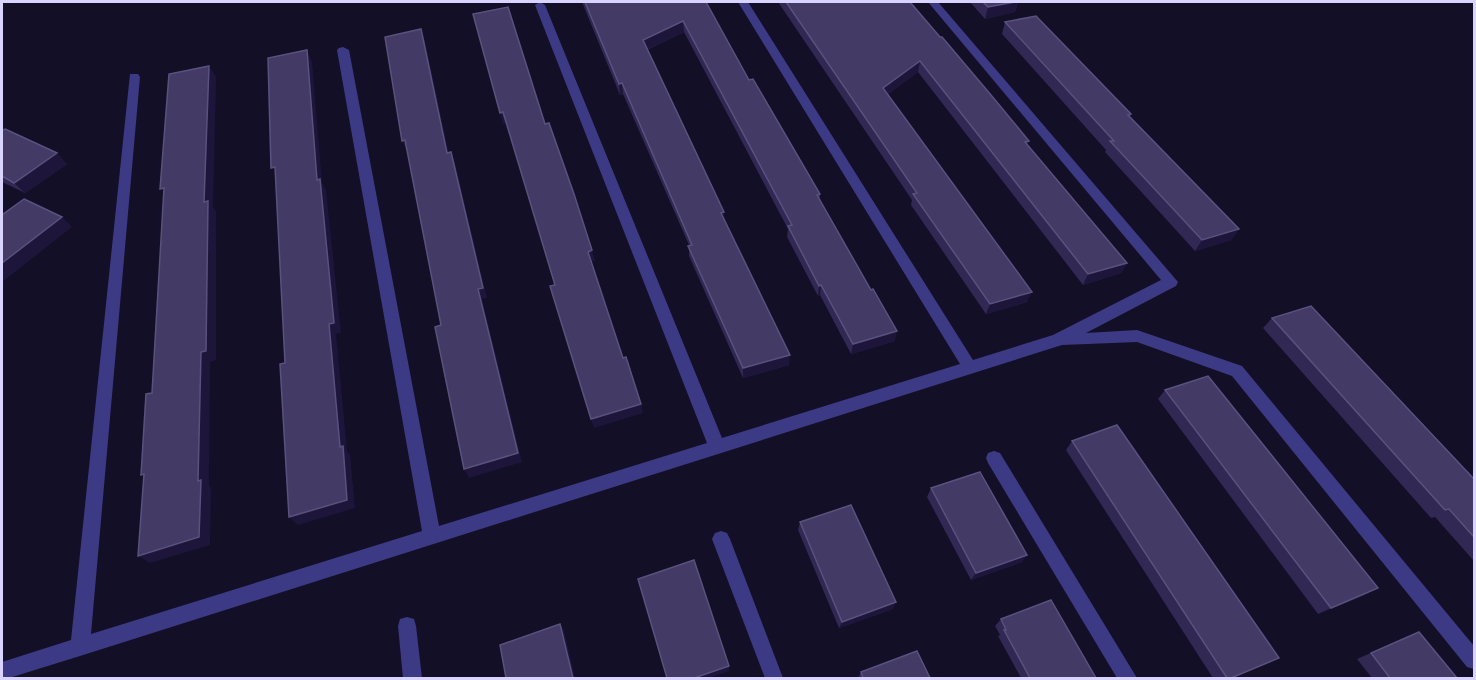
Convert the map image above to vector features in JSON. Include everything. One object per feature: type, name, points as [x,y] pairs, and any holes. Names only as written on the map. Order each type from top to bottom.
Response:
[{"type":"street","points":[[743,2],[970,368]]},
{"type":"street","points":[[2,671],[1058,340],[1171,282],[933,2]]},
{"type":"street","points":[[540,5],[717,447]]},
{"type":"street","points":[[343,50],[432,537]]},
{"type":"street","points":[[80,647],[134,77]]},
{"type":"street","points":[[1058,340],[1137,336],[1238,371],[1474,660]]},
{"type":"street","points":[[994,458],[1128,678]]},
{"type":"street","points":[[721,539],[774,678]]},
{"type":"street","points":[[407,626],[413,678]]},
{"type":"building","points":[[585,2],[706,2],[749,80],[753,79],[820,194],[817,195],[897,331],[853,344],[821,285],[819,286],[788,226],[792,225],[683,21],[643,40],[724,212],[721,213],[790,355],[743,368],[688,246],[692,245],[622,83],[619,84]]},
{"type":"building","points":[[786,2],[910,2],[991,95],[1029,141],[1025,142],[1127,263],[1088,274],[920,61],[883,88],[1032,292],[990,304],[913,194],[917,193]]},
{"type":"building","points":[[983,2],[1015,2],[988,7]]},
{"type":"building","points":[[508,7],[545,124],[549,123],[574,194],[592,250],[588,252],[623,358],[626,357],[641,404],[591,419],[550,286],[555,285],[503,112],[500,113],[473,14]]},
{"type":"building","points":[[1036,16],[1239,229],[1202,240],[1110,141],[1114,141],[1005,22]]},
{"type":"building","points":[[421,29],[447,153],[451,152],[483,288],[478,289],[518,453],[464,469],[435,327],[441,325],[405,140],[402,141],[385,37]]},
{"type":"building","points":[[307,50],[317,180],[320,179],[334,323],[329,324],[347,500],[289,517],[280,364],[285,363],[275,167],[271,168],[268,58]]},
{"type":"building","points":[[209,66],[204,202],[208,201],[206,351],[201,352],[199,537],[138,556],[144,474],[141,475],[146,394],[152,393],[164,188],[160,189],[169,74]]},
{"type":"building","points":[[5,129],[57,153],[14,183],[2,176],[2,131]]},
{"type":"building","points":[[24,199],[62,217],[2,263],[2,215]]},
{"type":"building","points":[[1311,306],[1474,479],[1474,537],[1449,509],[1445,510],[1272,318]]},
{"type":"building","points":[[1208,376],[1378,588],[1331,608],[1165,390]]},
{"type":"building","points":[[1117,425],[1279,658],[1227,678],[1072,441]]},
{"type":"building","points":[[980,472],[1027,555],[976,573],[931,488]]},
{"type":"building","points":[[851,505],[896,602],[842,622],[800,522]]},
{"type":"building","points":[[694,560],[729,666],[694,678],[667,678],[638,579]]},
{"type":"building","points":[[1051,600],[1096,678],[1030,678],[1004,630],[1006,630],[1001,619]]},
{"type":"building","points":[[560,624],[573,678],[506,678],[500,645]]},
{"type":"building","points":[[1419,632],[1457,678],[1390,678],[1371,653]]},
{"type":"building","points":[[917,651],[930,678],[863,678],[861,672]]}]
